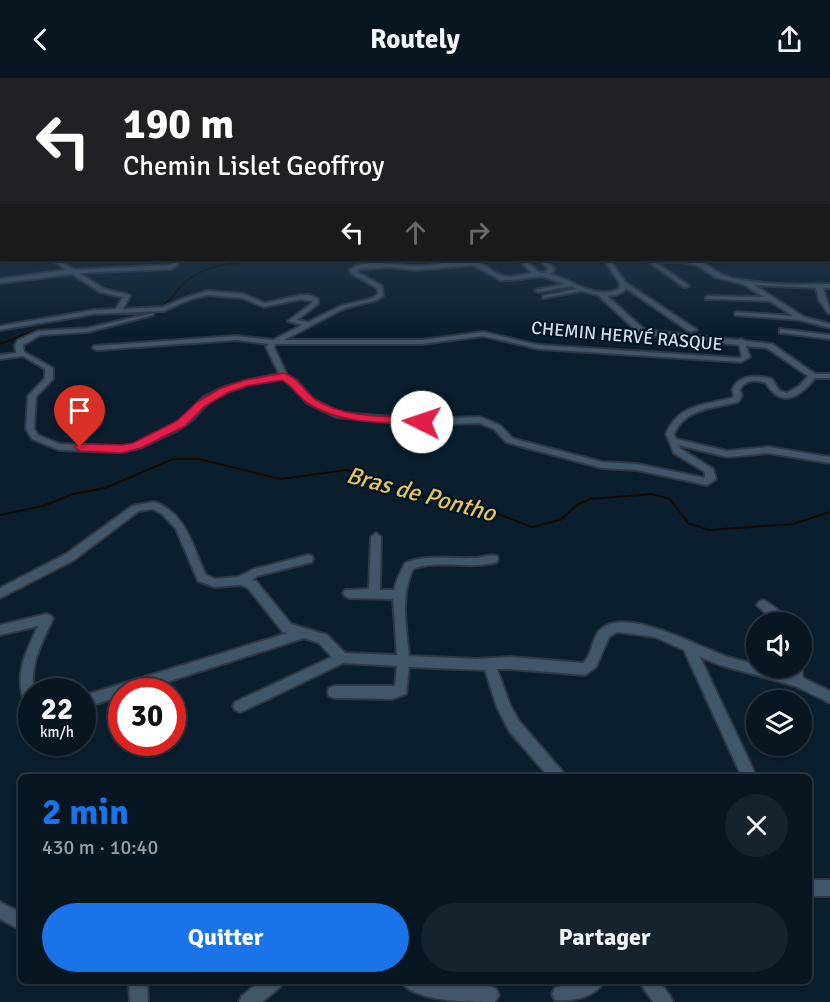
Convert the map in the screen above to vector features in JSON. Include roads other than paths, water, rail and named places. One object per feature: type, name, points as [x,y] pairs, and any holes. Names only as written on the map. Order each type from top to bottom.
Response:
[{"type":"street","points":[[57,261],[107,294],[126,296],[118,311]]},
{"type":"street","points":[[0,281],[74,272],[171,267],[176,264],[175,261]]},
{"type":"street","points":[[523,261],[537,274]]},
{"type":"street","points":[[544,261],[552,269],[546,274]]},
{"type":"street","points":[[609,261],[623,283],[693,330]]},
{"type":"street","points":[[650,261],[686,286]]},
{"type":"street","points":[[676,261],[694,262],[717,276],[741,280],[791,286],[830,286]]},
{"type":"street","points":[[623,283],[622,290],[617,294],[599,293],[569,285],[546,274],[515,279],[504,278],[491,274],[481,265],[467,262],[411,268],[386,264],[358,267],[354,269],[354,273],[380,287],[381,295],[343,307],[274,342],[270,347],[271,353],[284,376],[294,383],[310,401],[339,415],[422,422],[480,420],[497,427],[513,442],[602,465],[652,470],[703,482],[710,481],[710,471],[677,451],[671,429],[679,417],[687,412],[735,400],[738,396],[737,387],[744,381],[758,378],[766,380],[776,392],[789,396],[813,376]]},
{"type":"street","points":[[741,280],[802,318]]},
{"type":"street","points":[[538,290],[569,285]]},
{"type":"street","points":[[819,286],[822,300],[830,312]]},
{"type":"street","points":[[545,297],[584,289]]},
{"type":"street","points":[[20,353],[21,342],[38,333],[88,330],[118,324],[207,293],[243,296],[264,305],[295,297],[310,297],[316,300],[315,304],[291,322],[313,324]]},
{"type":"street","points":[[599,293],[643,332],[741,341],[773,347],[813,376],[830,376]]},
{"type":"street","points":[[708,298],[772,299]]},
{"type":"street","points":[[0,328],[88,312],[160,309]]},
{"type":"street","points":[[737,314],[802,318],[830,326]]},
{"type":"street","points":[[783,331],[830,337]]},
{"type":"street","name":"CHEMIN HERVÉ RASQUE","points":[[274,342],[422,342],[483,334],[539,347],[744,360],[746,356],[741,341]]},
{"type":"street","points":[[97,348],[236,338],[274,342]]},
{"type":"street","points":[[0,357],[20,353],[49,368],[49,379],[32,396],[30,429],[35,437],[59,447],[122,449],[137,446],[181,424],[201,404],[225,390],[245,383],[284,376]]},
{"type":"street","points":[[674,441],[727,454],[768,450],[830,460]]},
{"type":"street","points":[[0,593],[55,566],[129,512],[148,504],[171,514],[187,536],[202,578],[215,583],[246,581],[256,588],[287,628],[323,639],[335,654],[342,658],[489,665],[511,663],[585,669],[592,663],[604,634],[616,627],[656,632],[720,660],[797,681],[830,697]]},
{"type":"street","points":[[374,594],[376,537]]},
{"type":"street","points":[[240,581],[254,573],[308,559]]},
{"type":"street","points":[[334,692],[396,693],[402,687],[403,662],[399,595],[405,572],[415,563],[474,564],[493,559]]},
{"type":"street","points":[[349,593],[399,595]]},
{"type":"street","points":[[763,605],[771,612]]},
{"type":"street","points":[[0,630],[47,619],[24,678]]},
{"type":"street","points":[[96,698],[303,634]]},
{"type":"street","points":[[689,647],[747,772]]},
{"type":"street","points":[[240,706],[342,658]]},
{"type":"street","points":[[489,665],[504,707],[514,726],[555,774]]},
{"type":"street","points":[[812,888],[830,888]]},
{"type":"street","points":[[0,910],[18,920]]},
{"type":"street","points":[[138,984],[139,1002]]},
{"type":"street","points":[[248,1002],[270,984]]},
{"type":"street","points":[[413,984],[435,994],[490,995]]},
{"type":"street","points":[[561,994],[579,992],[591,984]]},
{"type":"street","points":[[650,984],[664,1002]]},
{"type":"waterway","points":[[161,307],[184,283],[200,272],[218,266],[250,261]]},
{"type":"waterway","points":[[0,344],[36,330],[91,327],[146,313]]},
{"type":"waterway","name":"Bras de Pontho","points":[[0,515],[43,506],[73,494],[105,488],[173,459],[199,459],[280,479],[347,470],[424,497],[466,502],[532,527],[560,520],[577,505],[590,499],[652,494],[670,499],[688,523],[709,530],[793,524],[830,512]]}]
